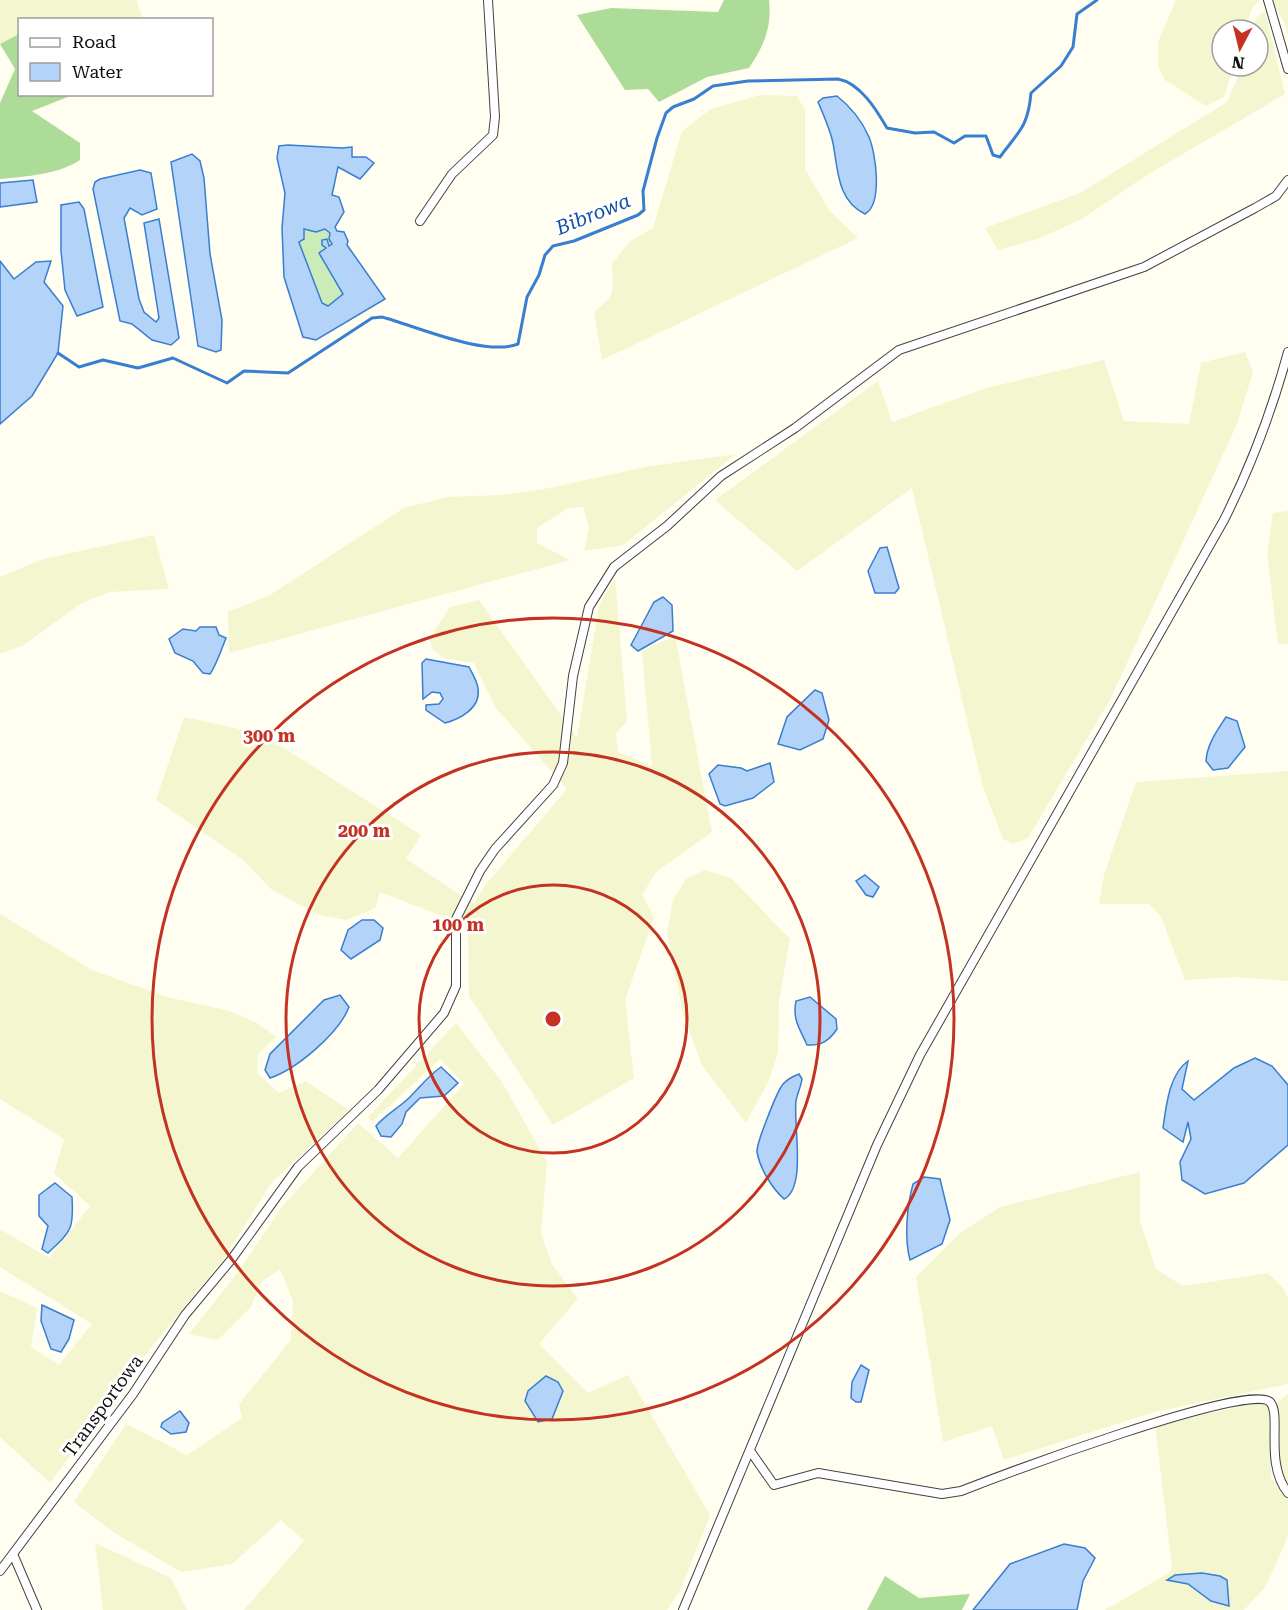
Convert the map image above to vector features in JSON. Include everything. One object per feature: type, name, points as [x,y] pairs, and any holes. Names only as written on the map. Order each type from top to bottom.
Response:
[{"type":"street","points":[[420,221],[452,174],[493,135],[495,117],[488,0]]},
{"type":"street","points":[[1268,0],[1288,69]]},
{"type":"street","name":"Transportowa","points":[[0,1571],[133,1394],[185,1315],[231,1260],[298,1167],[378,1090],[444,1013],[456,986],[456,919],[490,856],[553,785],[563,763],[573,676],[589,607],[614,567],[667,526],[722,476],[795,428],[899,350],[1144,267],[1276,196],[1288,180]]},
{"type":"street","points":[[683,1610],[751,1452],[877,1145],[920,1055],[1224,520],[1252,464],[1276,398],[1288,352]]},
{"type":"street","points":[[751,1452],[774,1485],[819,1473],[942,1494],[960,1491],[1163,1419],[1232,1402],[1262,1398],[1270,1401],[1274,1411],[1276,1471],[1279,1481],[1288,1493]]},
{"type":"street","points":[[13,1554],[37,1610]]},
{"type":"green space","points":[[0,0],[136,0],[143,18],[18,18],[18,35],[0,44]]},
{"type":"green space","points":[[724,0],[769,0],[768,28],[763,44],[749,68],[707,77],[659,102],[648,89],[625,90],[577,15],[611,8],[718,12]]},
{"type":"green space","points":[[1176,0],[1260,0],[1252,8],[1249,18],[1210,18],[1210,78],[1230,78],[1224,97],[1206,106],[1165,80],[1158,66],[1158,42]]},
{"type":"green space","points":[[1271,0],[1288,0],[1288,35],[1284,22]]},
{"type":"green space","points":[[1265,11],[1267,18],[1256,18]]},
{"type":"green space","points":[[1270,32],[1285,94],[1147,175],[1080,220],[1037,239],[998,250],[985,228],[1080,193],[1227,102],[1238,78],[1270,78]]},
{"type":"green space","points":[[18,35],[18,96],[70,96],[32,111],[80,143],[80,160],[52,172],[0,179],[0,103],[15,69],[0,44]]},
{"type":"green space","points":[[760,95],[797,96],[805,110],[805,169],[829,210],[858,238],[602,360],[594,312],[610,298],[613,287],[612,264],[629,242],[653,228],[682,131],[711,109]]},
{"type":"green space","points":[[325,228],[329,231],[332,244],[325,246],[326,248],[320,253],[343,294],[327,306],[322,303],[299,242],[304,239],[304,229]]},
{"type":"green space","points":[[1245,352],[1253,372],[1237,424],[1110,700],[1028,838],[1013,844],[1003,839],[982,784],[912,488],[797,571],[715,500],[878,381],[892,422],[986,388],[1104,360],[1124,421],[1189,424],[1201,363]]},
{"type":"green space","points":[[736,454],[623,545],[584,551],[589,526],[583,507],[568,508],[537,528],[537,543],[570,560],[229,653],[228,612],[270,595],[404,508],[447,497],[502,495],[550,488],[645,467]]},
{"type":"green space","points":[[1288,511],[1288,644],[1278,644],[1267,553],[1273,513]]},
{"type":"green space","points":[[154,535],[169,589],[109,592],[80,604],[24,645],[0,654],[0,577],[43,559]]},
{"type":"green space","points":[[615,578],[627,721],[616,733],[618,752],[652,766],[642,651],[675,636],[712,832],[656,872],[642,895],[654,917],[625,1000],[634,1078],[553,1125],[469,996],[468,926],[380,892],[375,908],[347,920],[319,915],[272,890],[243,860],[156,800],[184,717],[262,734],[421,835],[406,859],[474,904],[486,884],[567,789],[495,707],[474,663],[443,658],[432,649],[430,638],[450,607],[479,600],[577,738],[599,606]]},
{"type":"green space","points":[[1288,771],[1288,981],[1234,977],[1185,980],[1161,917],[1149,904],[1099,904],[1104,875],[1136,782]]},
{"type":"green space","points":[[705,870],[731,878],[790,939],[779,1000],[778,1052],[769,1080],[746,1123],[702,1065],[683,1014],[667,932],[673,900],[686,879]]},
{"type":"green space","points":[[0,914],[92,970],[167,997],[230,1011],[257,1023],[276,1037],[258,1054],[257,1073],[279,1093],[306,1081],[349,1110],[271,1183],[225,1257],[151,1348],[50,1483],[0,1437],[0,1291],[37,1308],[31,1347],[59,1365],[92,1324],[0,1267],[0,1229],[49,1258],[90,1206],[54,1173],[64,1139],[0,1099]]},
{"type":"green space","points":[[456,1023],[502,1082],[547,1162],[541,1234],[552,1264],[578,1299],[539,1344],[588,1393],[628,1375],[710,1515],[680,1591],[667,1610],[244,1610],[304,1541],[281,1520],[232,1564],[181,1572],[113,1532],[74,1502],[126,1424],[187,1455],[242,1418],[239,1404],[291,1340],[293,1301],[280,1269],[261,1282],[251,1307],[218,1340],[189,1334],[235,1276],[282,1207],[358,1123],[398,1158],[464,1084],[440,1059],[372,1122],[368,1117]]},
{"type":"green space","points":[[1140,1172],[1140,1221],[1156,1269],[1183,1286],[1268,1273],[1282,1287],[1288,1298],[1288,1384],[1154,1412],[1004,1460],[992,1426],[943,1442],[916,1277],[960,1233],[1000,1207]]},
{"type":"green space","points":[[1288,1394],[1288,1488],[1284,1484],[1277,1450],[1277,1402]]},
{"type":"green space","points":[[1263,1402],[1270,1411],[1271,1478],[1288,1499],[1288,1536],[1266,1586],[1244,1610],[1105,1610],[1169,1573],[1172,1568],[1155,1424]]},
{"type":"green space","points":[[95,1543],[171,1578],[187,1610],[103,1610]]},
{"type":"green space","points":[[885,1576],[919,1598],[970,1594],[962,1610],[867,1610]]},
{"type":"water","points":[[837,96],[859,120],[872,145],[876,166],[876,190],[871,209],[865,214],[849,201],[844,193],[832,138],[818,102],[823,98]]},
{"type":"water","points":[[279,146],[352,147],[352,157],[366,157],[374,163],[360,179],[338,167],[332,195],[339,197],[344,212],[335,227],[337,231],[344,232],[348,241],[347,245],[385,299],[316,340],[303,337],[284,277],[282,228],[285,193],[277,158]],"holes":[[[304,229],[316,232],[325,229],[330,233],[329,239],[332,244],[329,246],[327,239],[322,240],[322,245],[326,248],[319,253],[343,294],[328,306],[322,303],[299,242],[304,239]]]},
{"type":"water","points":[[192,154],[200,161],[204,178],[210,254],[222,320],[221,350],[216,352],[198,346],[171,162]]},
{"type":"water","points":[[140,170],[151,173],[157,209],[142,215],[130,208],[124,218],[139,299],[144,312],[156,322],[159,318],[144,223],[159,219],[179,338],[171,345],[152,340],[132,324],[120,321],[93,189],[95,182],[100,179]]},
{"type":"water","points":[[33,180],[37,202],[0,207],[0,183]]},
{"type":"water","points":[[79,202],[84,209],[103,307],[77,316],[65,290],[61,251],[61,205]]},
{"type":"water","points":[[0,261],[14,279],[36,262],[51,261],[44,282],[63,306],[58,353],[32,396],[0,424]]},
{"type":"water","points":[[887,547],[899,588],[895,593],[875,593],[868,571],[880,548]]},
{"type":"water","points":[[663,597],[672,605],[673,631],[638,651],[631,645],[654,602]]},
{"type":"water","points":[[200,627],[216,627],[219,635],[226,638],[210,674],[203,673],[193,661],[175,653],[169,639],[183,629],[196,631]]},
{"type":"water","points":[[426,659],[469,667],[477,683],[478,696],[468,712],[445,723],[426,710],[426,705],[439,704],[443,699],[440,693],[432,692],[423,699],[422,663]]},
{"type":"water","points":[[815,690],[822,693],[829,720],[823,739],[800,750],[778,744],[787,717]]},
{"type":"water","points":[[1226,717],[1237,721],[1245,747],[1228,768],[1213,770],[1206,761],[1208,749]]},
{"type":"water","points":[[770,763],[774,782],[753,798],[725,806],[720,804],[709,774],[718,765],[747,771]]},
{"type":"water","points":[[865,875],[879,887],[873,897],[866,895],[856,881]]},
{"type":"water","points":[[362,920],[374,920],[383,928],[380,940],[351,959],[341,950],[348,930]]},
{"type":"water","points":[[340,995],[349,1007],[327,1039],[292,1067],[270,1078],[265,1070],[270,1054],[324,1000]]},
{"type":"water","points":[[810,997],[836,1019],[837,1029],[831,1037],[816,1045],[807,1045],[797,1024],[795,1013],[796,1001]]},
{"type":"water","points":[[1255,1058],[1272,1066],[1288,1085],[1288,1145],[1244,1183],[1205,1194],[1182,1180],[1180,1162],[1191,1139],[1188,1122],[1183,1142],[1163,1128],[1167,1101],[1173,1082],[1176,1074],[1188,1061],[1182,1089],[1194,1100],[1234,1068]]},
{"type":"water","points":[[441,1067],[458,1083],[444,1096],[420,1098],[406,1112],[402,1124],[391,1137],[381,1136],[376,1126]]},
{"type":"water","points":[[799,1074],[802,1079],[796,1101],[797,1169],[791,1193],[784,1199],[771,1184],[757,1152],[781,1087],[788,1079]]},
{"type":"water","points":[[924,1177],[940,1179],[950,1220],[942,1244],[910,1260],[907,1232],[909,1202],[913,1184]]},
{"type":"water","points":[[55,1183],[72,1197],[72,1217],[69,1229],[62,1240],[48,1253],[42,1249],[48,1226],[39,1216],[39,1195]]},
{"type":"water","points":[[42,1305],[74,1320],[69,1339],[61,1352],[51,1349],[41,1321]]},
{"type":"water","points":[[861,1365],[869,1370],[861,1402],[856,1402],[851,1398],[852,1382]]},
{"type":"water","points":[[546,1376],[558,1382],[563,1391],[552,1419],[538,1422],[525,1401],[528,1391]]},
{"type":"water","points":[[180,1411],[189,1423],[186,1432],[171,1434],[161,1427],[162,1423]]},
{"type":"water","points":[[1064,1544],[1085,1548],[1095,1558],[1083,1581],[1077,1610],[973,1610],[1010,1564]]},
{"type":"water","points":[[1202,1573],[1220,1576],[1227,1580],[1229,1606],[1211,1601],[1188,1584],[1167,1580],[1175,1575]]},
{"type":"waterway","name":"Bibrowa","points":[[58,353],[79,367],[103,360],[138,368],[173,358],[227,383],[244,371],[288,373],[372,318],[382,317],[469,344],[488,347],[518,344],[527,297],[539,275],[545,255],[553,246],[574,241],[638,215],[644,210],[643,191],[657,138],[666,113],[673,107],[694,99],[713,86],[748,81],[838,79],[846,81],[860,91],[887,128],[915,133],[934,132],[954,143],[965,136],[986,136],[993,155],[1000,157],[1025,121],[1031,93],[1061,66],[1073,47],[1077,14],[1097,0]]}]
